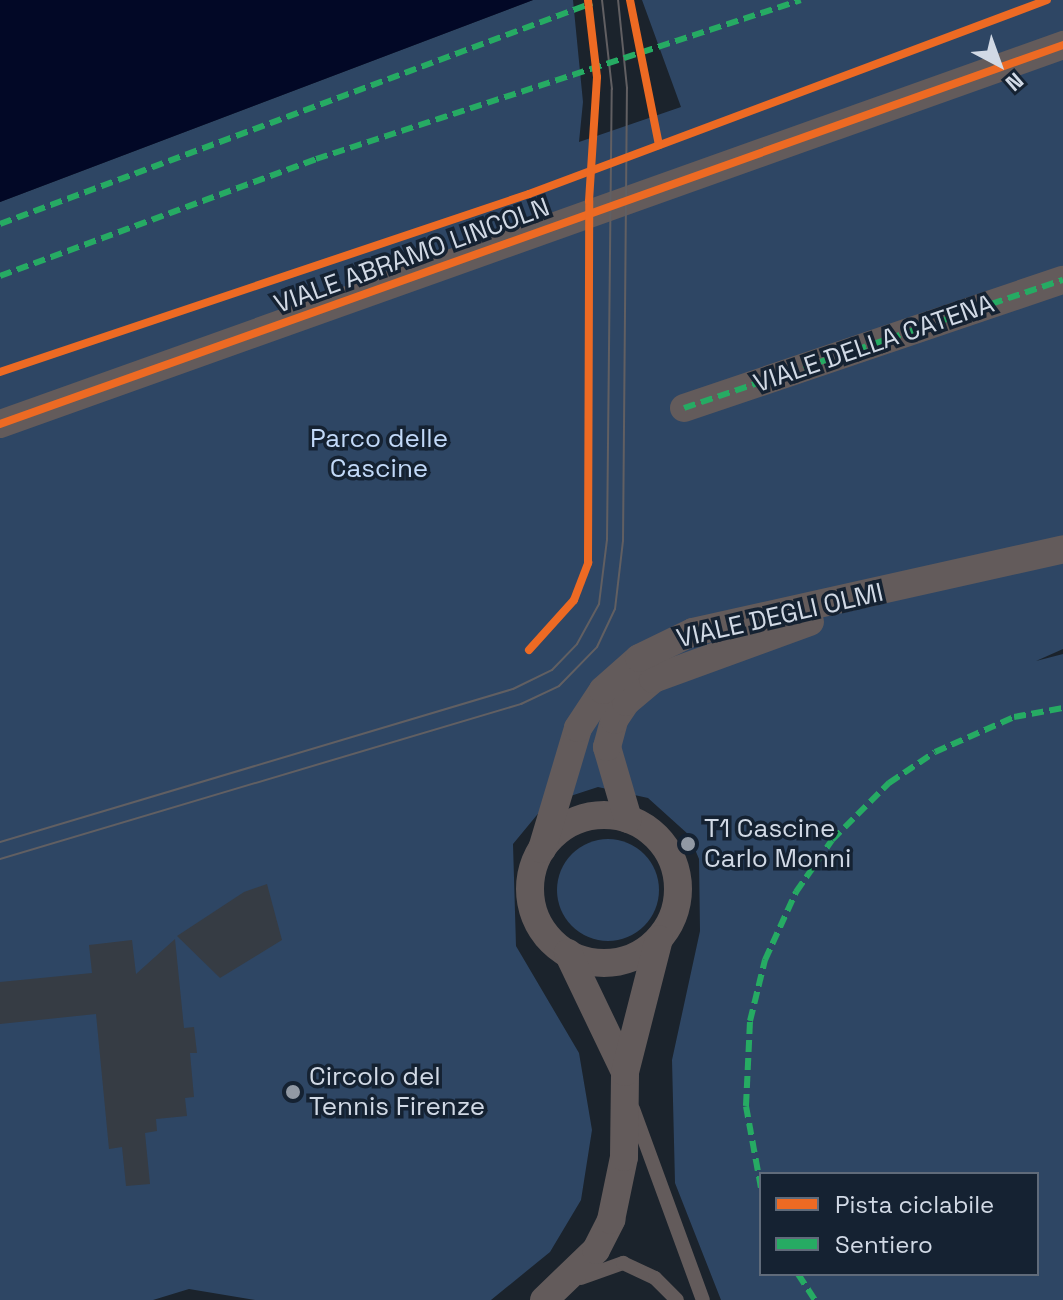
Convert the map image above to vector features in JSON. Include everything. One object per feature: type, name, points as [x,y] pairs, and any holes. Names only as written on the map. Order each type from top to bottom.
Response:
[{"type":"street","name":"VIALE ABRAMO LINCOLN","points":[[0,424],[1063,45]]},
{"type":"street","name":"VIALE DELLA CATENA","points":[[684,408],[1063,280]]},
{"type":"street","name":"VIALE DEGLI OLMI","points":[[542,849],[578,728],[603,690],[639,658],[693,632],[1063,549]]},
{"type":"street","name":"VIALE DEGLI OLMI","points":[[628,819],[607,747],[618,712],[638,689],[668,673],[904,587]]},
{"type":"street","points":[[550,1296],[596,1250],[611,1220],[624,1157],[625,1081],[659,939],[677,906],[677,873],[656,835],[628,819],[607,815],[571,822],[542,849],[531,880],[535,914],[553,943],[568,953],[614,962],[637,955],[659,939]]},
{"type":"street","points":[[568,953],[625,1081]]},
{"type":"lane","points":[[625,1081],[703,1300]]},
{"type":"lane","points":[[550,1296],[597,1268],[623,1263],[655,1278],[677,1300]]},
{"type":"green space","name":"Parco delle Cascine","points":[[533,0],[573,0],[583,102],[579,142],[681,107],[642,0],[1063,0],[1063,649],[1036,661],[1063,654],[1063,1300],[721,1300],[675,1183],[672,1060],[700,931],[699,859],[689,835],[648,798],[598,787],[546,804],[513,844],[516,946],[579,1053],[592,1130],[581,1200],[550,1252],[491,1300],[255,1300],[189,1289],[153,1300],[0,1300],[0,202]]},
{"type":"green space","points":[[608,839],[627,843],[644,854],[655,871],[659,890],[655,909],[644,926],[627,937],[608,941],[589,937],[572,926],[561,909],[557,890],[561,871],[572,854],[589,843]]},
{"type":"shaded area","points":[[0,0],[533,0],[0,202]]},
{"type":"building","points":[[267,884],[282,940],[220,978],[177,936],[244,892]]},
{"type":"building","points":[[175,939],[184,1028],[194,1027],[197,1053],[190,1053],[194,1097],[185,1098],[187,1116],[156,1119],[157,1131],[145,1133],[150,1184],[126,1186],[122,1147],[109,1149],[96,1014],[0,1024],[0,982],[92,973],[89,945],[132,940],[136,974]]},
{"type":"tram line","points":[[0,842],[513,689],[552,670],[577,644],[599,604],[607,540],[612,89],[602,0]]},
{"type":"tram line","points":[[0,859],[521,704],[559,686],[597,647],[615,609],[623,541],[627,88],[618,0]]},
{"type":"marked path","points":[[0,276],[316,159],[801,0]]},
{"type":"marked path","points":[[0,224],[592,3]]},
{"type":"marked path","points":[[684,408],[1063,280]]},
{"type":"marked path","points":[[759,1177],[746,1106],[750,1021],[765,960],[796,892],[832,840],[889,783],[935,752],[1014,717],[1063,708]]},
{"type":"marked path","points":[[799,1276],[815,1300]]},
{"type":"cycle path","points":[[529,650],[574,600],[588,563],[589,201],[597,77],[588,0]]},
{"type":"cycle path","points":[[630,0],[659,145]]},
{"type":"cycle path","points":[[0,372],[529,194],[1047,0]]},
{"type":"cycle path","points":[[0,424],[1063,45]]},
{"type":"place","name":"T1 Cascine Carlo Monni","points":[[688,844]]},
{"type":"place","name":"Circolo del Tennis Firenze","points":[[293,1092]]}]
